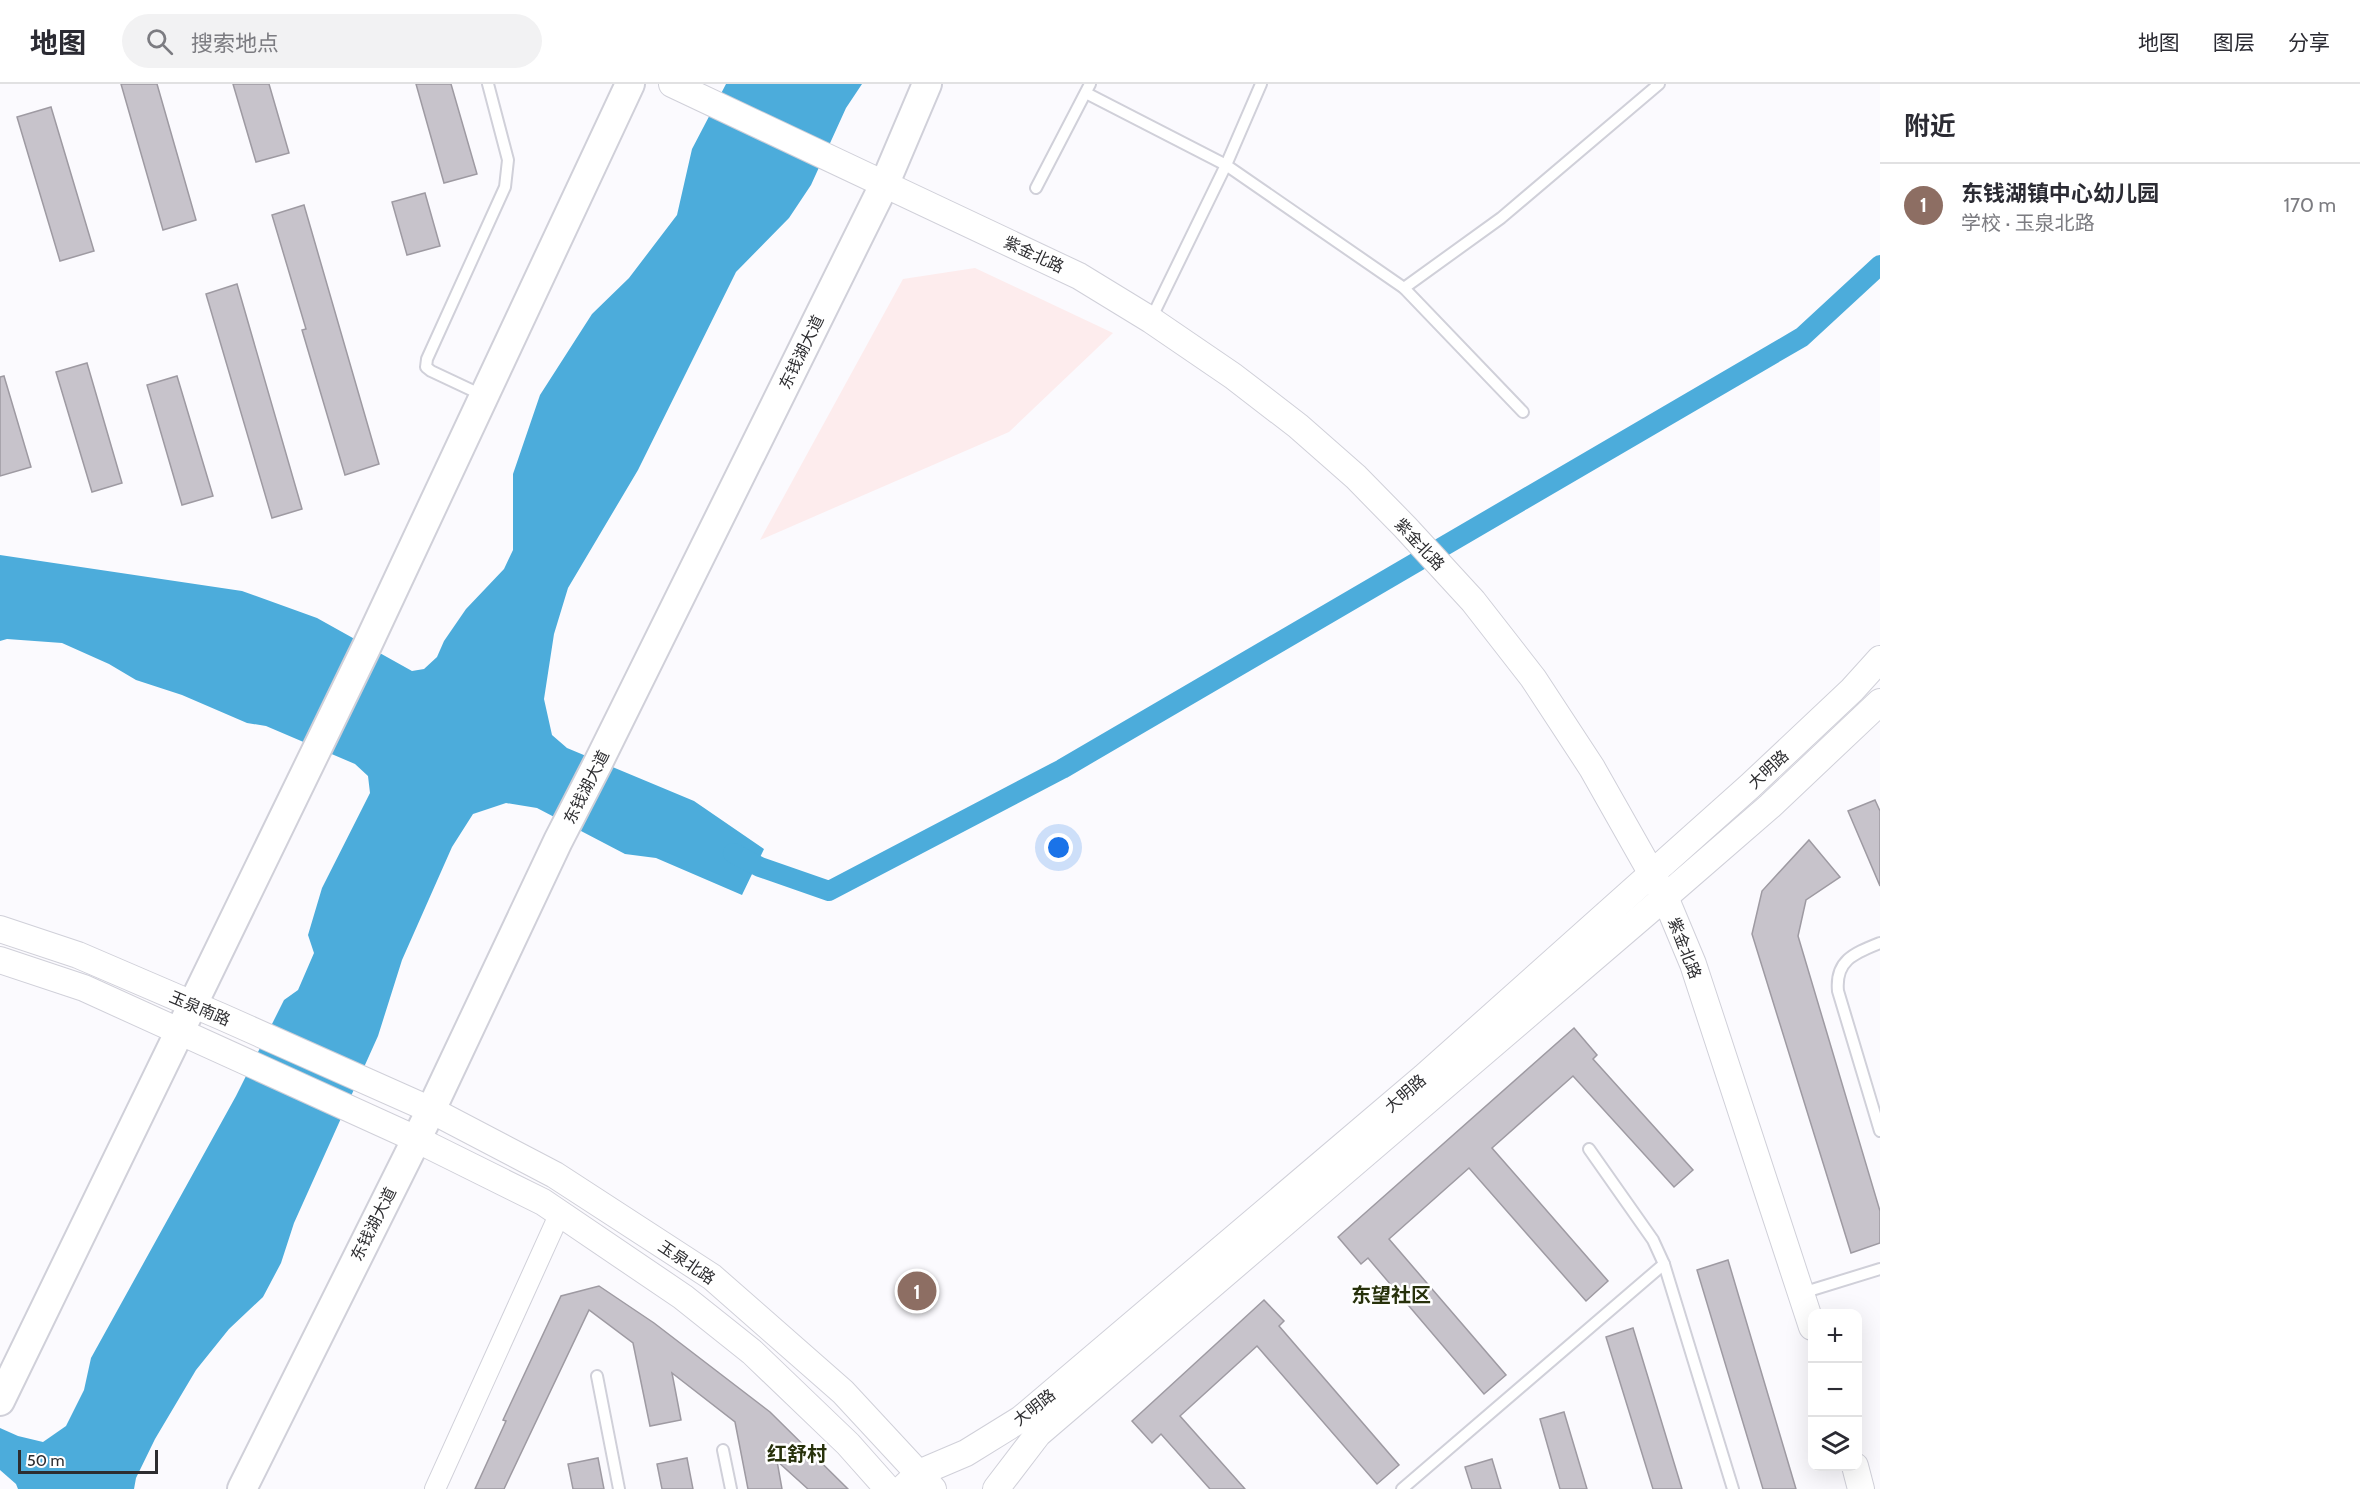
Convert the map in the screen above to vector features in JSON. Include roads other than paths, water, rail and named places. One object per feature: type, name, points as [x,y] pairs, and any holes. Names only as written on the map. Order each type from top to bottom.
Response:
[{"type":"main road","points":[[0,1401],[367,646],[630,84]]},
{"type":"main road","name":"东钱湖大道","points":[[242,1489],[431,1110],[558,842],[885,183],[927,84]]},
{"type":"street","name":"紫金北路","points":[[680,88],[1079,276],[1151,320],[1233,376],[1298,426],[1356,477],[1405,527],[1473,601],[1533,678],[1592,768],[1665,897],[1693,964],[1808,1313]]},
{"type":"street","name":"大明路","points":[[918,1484],[1022,1419],[1424,1077],[1653,874],[1852,690],[1880,659]]},
{"type":"street","name":"大明路","points":[[996,1489],[1038,1434],[1770,806],[1880,702]]},
{"type":"street","name":"玉泉南路","points":[[0,929],[78,955],[396,1095]]},
{"type":"street","name":"玉泉南路","points":[[0,960],[84,988],[378,1122]]},
{"type":"street","name":"玉泉北路","points":[[396,1095],[431,1110],[555,1175],[712,1277],[843,1392],[918,1484]]},
{"type":"street","name":"玉泉北路","points":[[378,1122],[543,1202],[683,1297],[752,1352],[848,1444],[888,1489]]},
{"type":"street","points":[[435,1489],[560,1214]]},
{"type":"street","points":[[1856,1471],[1861,1489]]},
{"type":"lane","points":[[484,396],[426,367],[427,359],[505,187],[508,160],[488,84]]},
{"type":"lane","points":[[1151,320],[1226,165],[1261,84]]},
{"type":"lane","points":[[1404,288],[1501,218],[1659,84]]},
{"type":"lane","points":[[1036,188],[1088,88],[1226,165],[1404,288],[1523,412]]},
{"type":"lane","points":[[1880,943],[1854,953],[1844,964],[1837,978],[1838,991],[1880,1131]]},
{"type":"lane","points":[[1589,1149],[1653,1240],[1664,1264],[1733,1489]]},
{"type":"lane","points":[[1402,1489],[1664,1264]]},
{"type":"lane","points":[[1802,1293],[1880,1269]]},
{"type":"lane","points":[[597,1376],[620,1489]]},
{"type":"lane","points":[[723,1450],[730,1489]]},
{"type":"water","points":[[726,84],[862,84],[846,108],[811,185],[789,218],[736,272],[638,470],[568,588],[554,634],[544,699],[552,735],[567,748],[694,801],[764,849],[742,895],[656,858],[625,854],[537,808],[506,803],[473,814],[452,847],[402,960],[378,1036],[294,1223],[281,1263],[263,1297],[229,1329],[196,1370],[155,1439],[136,1478],[134,1489],[18,1489],[16,1484],[0,1470],[0,1428],[18,1436],[43,1442],[66,1426],[84,1390],[91,1358],[236,1096],[284,1000],[298,990],[314,953],[308,935],[322,888],[370,793],[368,776],[355,764],[266,726],[247,723],[182,695],[136,680],[109,664],[62,643],[7,639],[0,641],[0,555],[242,591],[317,618],[412,671],[424,669],[437,657],[444,641],[466,609],[504,569],[513,550],[513,474],[540,395],[592,314],[629,278],[677,215],[692,149]]},
{"type":"waterway","points":[[733,853],[760,867],[829,891],[1062,769],[1802,337],[1880,265]]},
{"type":"place","name":"东钱湖镇中心幼儿园","points":[[917,1291]]},
{"type":"district","name":"东望社区","points":[[1391,1295]]},
{"type":"district","name":"红舒村","points":[[797,1454]]}]
